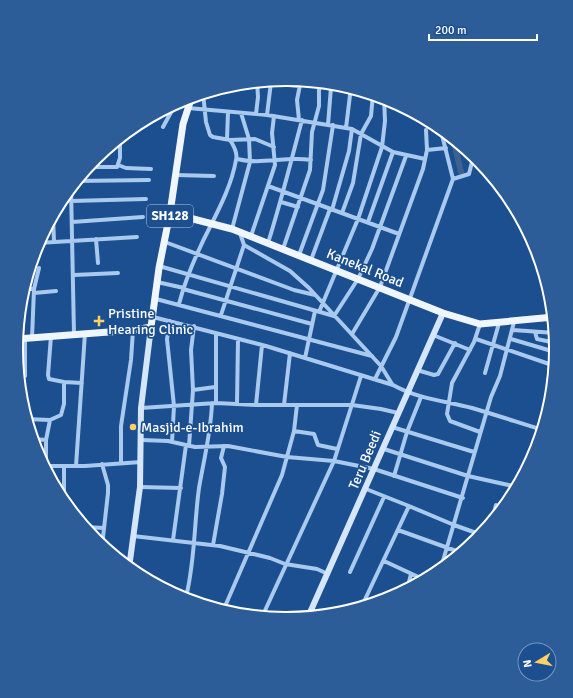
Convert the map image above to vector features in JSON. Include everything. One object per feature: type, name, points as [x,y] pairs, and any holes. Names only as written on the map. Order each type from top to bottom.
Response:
[{"type":"main road","name":"SH128","points":[[151,327],[156,299],[159,266],[170,213],[183,124],[189,105]]},
{"type":"main road","name":"Kanekal Road","points":[[170,213],[232,229],[444,313],[480,324],[548,318]]},
{"type":"main road","points":[[24,338],[134,330],[151,327]]},
{"type":"street","points":[[267,115],[271,86]]},
{"type":"street","points":[[268,243],[284,191],[301,120],[298,100],[300,86]]},
{"type":"street","points":[[256,114],[257,87]]},
{"type":"street","points":[[283,249],[308,177],[314,122],[319,106],[319,88]]},
{"type":"street","points":[[299,255],[325,183],[331,125],[331,90]]},
{"type":"street","points":[[346,128],[350,93]]},
{"type":"street","points":[[203,99],[210,135],[228,140],[260,140],[274,147]]},
{"type":"street","points":[[342,213],[354,177],[361,134],[371,116],[372,100]]},
{"type":"street","points":[[306,358],[312,324],[317,311],[323,302],[358,219],[382,147],[385,121],[384,105]]},
{"type":"street","points":[[188,108],[267,115],[352,129],[393,152],[425,159]]},
{"type":"street","points":[[179,304],[198,253],[211,224],[221,208],[237,159],[235,150],[228,140],[228,112]]},
{"type":"street","points":[[163,127],[171,113]]},
{"type":"street","points":[[232,229],[250,162],[248,139],[241,113]]},
{"type":"street","points":[[251,236],[275,160],[272,132],[274,116]]},
{"type":"street","points":[[311,260],[331,209],[348,156],[352,129]]},
{"type":"street","points":[[352,334],[380,287],[425,159],[427,150],[426,130]]},
{"type":"street","points":[[374,379],[396,337],[453,179],[443,137]]},
{"type":"street","points":[[118,165],[119,146]]},
{"type":"street","points":[[427,150],[446,148]]},
{"type":"street","points":[[368,222],[393,152]]},
{"type":"street","points":[[334,316],[358,279],[380,226],[406,156]]},
{"type":"street","points":[[237,159],[250,162],[291,159],[311,160]]},
{"type":"street","points":[[453,179],[463,177],[471,169],[472,162]]},
{"type":"street","points":[[97,166],[115,167],[118,165],[126,168],[151,169]]},
{"type":"street","points":[[175,175],[214,176]]},
{"type":"street","points":[[83,181],[149,180]]},
{"type":"street","points":[[268,186],[302,197],[399,234]]},
{"type":"street","points":[[71,197],[74,275],[74,334]]},
{"type":"street","points":[[71,201],[146,199]]},
{"type":"street","points":[[281,202],[298,207]]},
{"type":"street","points":[[72,222],[143,217]]},
{"type":"street","points":[[53,226],[54,242]]},
{"type":"street","points":[[221,315],[244,245],[240,233]]},
{"type":"street","points":[[45,243],[138,237]]},
{"type":"street","points":[[96,240],[98,263]]},
{"type":"street","points":[[165,242],[294,290],[316,295]]},
{"type":"street","points":[[244,245],[290,271],[316,295],[381,366],[393,385]]},
{"type":"street","points":[[159,266],[334,316]]},
{"type":"street","points":[[25,376],[34,291],[39,268]]},
{"type":"street","points":[[74,275],[118,273]]},
{"type":"street","points":[[157,282],[184,288],[225,301],[312,324]]},
{"type":"street","points":[[30,290],[56,291]]},
{"type":"street","points":[[156,299],[372,356]]},
{"type":"street","name":"Teru Beedi","points":[[311,611],[384,449],[417,370],[444,313]]},
{"type":"street","points":[[153,317],[194,326],[216,334],[290,353],[393,385],[407,393],[486,413],[538,428]]},
{"type":"street","points":[[170,321],[167,339],[174,406],[172,442]]},
{"type":"street","points":[[443,561],[463,498],[480,432],[511,339],[514,322]]},
{"type":"street","points":[[485,373],[499,323]]},
{"type":"street","points":[[480,324],[476,339],[454,378],[448,403],[447,417],[450,421],[480,432]]},
{"type":"street","points":[[173,540],[187,445],[193,390],[192,350],[194,326]]},
{"type":"street","name":"SH128","points":[[130,561],[140,487],[142,440],[141,408],[151,327]]},
{"type":"street","points":[[121,462],[121,420],[131,360],[134,330]]},
{"type":"street","points":[[513,330],[549,333]]},
{"type":"street","points":[[535,332],[537,339],[550,342]]},
{"type":"street","points":[[76,466],[85,333]]},
{"type":"street","points":[[186,592],[191,579],[199,487],[208,446],[216,387],[216,334]]},
{"type":"street","points":[[433,335],[470,350]]},
{"type":"street","points":[[51,336],[48,375],[52,380],[82,383]]},
{"type":"street","points":[[237,404],[238,339]]},
{"type":"street","points":[[476,339],[549,364]]},
{"type":"street","points":[[511,339],[550,349]]},
{"type":"street","points":[[417,370],[434,375],[438,374],[455,344]]},
{"type":"street","points":[[256,405],[262,345]]},
{"type":"street","points":[[284,405],[290,353]]},
{"type":"street","points":[[264,611],[285,564],[334,461],[361,376]]},
{"type":"street","points":[[33,419],[50,420],[56,418],[64,411],[64,382]]},
{"type":"street","points":[[193,390],[216,387]]},
{"type":"street","points":[[394,476],[407,432],[421,397]]},
{"type":"street","points":[[141,408],[214,403],[256,405],[352,405],[382,408],[398,413]]},
{"type":"street","points":[[225,605],[282,475],[294,431],[297,405]]},
{"type":"street","points":[[45,455],[46,440],[50,420]]},
{"type":"street","points":[[392,427],[474,452]]},
{"type":"street","points":[[294,431],[314,434],[318,445],[337,449]]},
{"type":"street","points":[[39,439],[46,440]]},
{"type":"street","points":[[142,440],[172,442],[187,445],[224,446],[287,457],[334,461],[374,469],[463,498]]},
{"type":"street","points":[[213,545],[220,508],[224,468],[221,458],[224,446]]},
{"type":"street","points":[[384,449],[400,456],[468,476],[512,486]]},
{"type":"street","points":[[50,466],[141,462]]},
{"type":"street","points":[[102,464],[108,485],[103,538]]},
{"type":"street","points":[[64,466],[64,490]]},
{"type":"street","points":[[140,487],[181,488]]},
{"type":"street","points":[[366,489],[475,533]]},
{"type":"street","points":[[350,572],[384,497]]},
{"type":"street","points":[[494,511],[496,505]]},
{"type":"street","points":[[365,601],[409,506]]},
{"type":"street","points":[[92,527],[104,528]]},
{"type":"street","points":[[398,530],[456,551]]},
{"type":"street","points":[[133,536],[213,545],[249,553],[285,564],[308,566],[328,574]]},
{"type":"street","points":[[384,560],[418,577]]},
{"type":"street","points":[[409,582],[411,574]]},
{"type":"waterway","points":[[455,147],[461,172]]},
{"type":"place","name":"Pristine Hearing Clinic","points":[[99,321]]},
{"type":"place","name":"Masjid-e-Ibrahim","points":[[133,427]]}]
